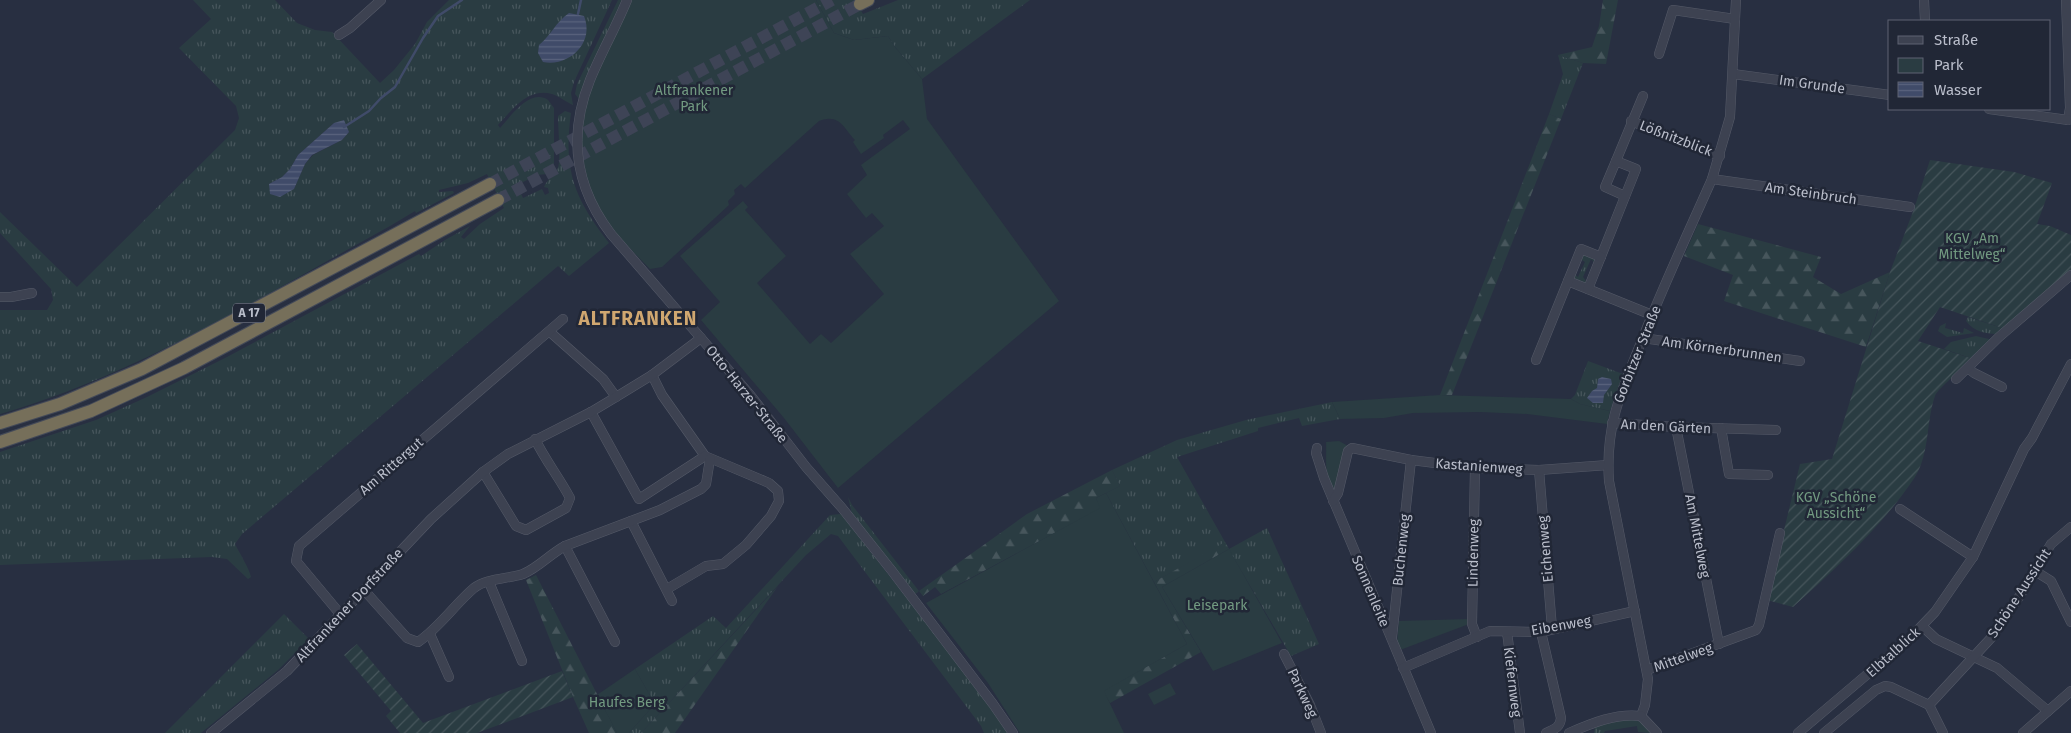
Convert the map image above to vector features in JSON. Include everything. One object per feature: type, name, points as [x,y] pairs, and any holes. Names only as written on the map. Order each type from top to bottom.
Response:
[{"type":"highway","name":"A 17","points":[[0,423],[60,404],[142,369],[490,184]]},
{"type":"highway","name":"A 17","points":[[0,442],[91,411],[176,372],[498,200]]},
{"type":"street","points":[[339,34],[350,28],[381,0]]},
{"type":"street","name":"Otto-Harzer-Straße","points":[[627,0],[590,79],[583,100],[577,136],[581,174],[594,208],[604,225],[751,396],[806,468],[842,508],[1013,733]]},
{"type":"street","points":[[1659,54],[1673,10],[1674,0]]},
{"type":"street","name":"Gorbitzer Straße","points":[[1641,716],[1646,704],[1647,670],[1609,481],[1608,465],[1612,423],[1624,382],[1712,179],[1720,156],[1730,118],[1734,74],[1736,0]]},
{"type":"street","points":[[1924,0],[1925,20]]},
{"type":"street","points":[[1994,110],[2069,124],[2070,60],[2066,0]]},
{"type":"street","points":[[1673,10],[1735,19]]},
{"type":"street","name":"Im Grunde","points":[[1734,74],[1888,95]]},
{"type":"street","name":"Lößnitzblick","points":[[1625,196],[1605,187],[1643,96]]},
{"type":"street","name":"Lößnitzblick","points":[[1631,121],[1720,156]]},
{"type":"street","points":[[1588,290],[1636,169],[1616,161]]},
{"type":"street","name":"Am Steinbruch","points":[[1712,179],[1910,207]]},
{"type":"street","points":[[1536,360],[1581,249],[1601,257]]},
{"type":"street","points":[[1956,379],[1998,337],[2071,275]]},
{"type":"street","points":[[1568,281],[1652,315]]},
{"type":"street","points":[[0,297],[32,293]]},
{"type":"street","name":"Am Rittergut","points":[[341,615],[296,561],[299,546],[563,319]]},
{"type":"street","points":[[550,332],[603,379],[616,397]]},
{"type":"street","name":"Altfrankener Dorfstraße","points":[[211,733],[287,671],[430,520],[483,472],[508,454],[591,412],[652,375],[701,338]]},
{"type":"street","name":"Am Körnerbrunnen","points":[[1643,338],[1800,361]]},
{"type":"street","name":"Elbtalblick","points":[[1798,733],[1864,678],[1935,612],[1972,557],[2024,449],[2032,438],[2071,364]]},
{"type":"street","points":[[1968,368],[2002,387]]},
{"type":"street","points":[[652,375],[662,394],[708,458],[769,483],[778,491],[779,501],[771,516],[746,545],[723,564],[706,566],[667,589]]},
{"type":"street","points":[[591,412],[639,498],[708,458]]},
{"type":"street","name":"An den Gärten","points":[[1612,423],[1776,430]]},
{"type":"street","name":"Am Mittelweg","points":[[1676,427],[1719,644]]},
{"type":"street","name":"An den Gärten","points":[[1720,428],[1729,474],[1768,475]]},
{"type":"street","points":[[483,472],[516,526],[526,530],[566,508],[570,498],[554,470],[546,461],[535,439]]},
{"type":"street","name":"Sonnenleite","points":[[1317,448],[1319,461],[1333,500],[1430,733]]},
{"type":"street","name":"Kastanienweg","points":[[1333,500],[1338,493],[1348,451],[1352,448],[1411,460],[1475,468],[1539,470],[1608,465]]},
{"type":"street","points":[[364,590],[407,638],[418,642],[430,634],[476,587],[534,569],[555,551],[565,546],[632,521],[682,500],[701,489],[706,484],[708,458]]},
{"type":"street","name":"Buchenweg","points":[[1392,640],[1411,460]]},
{"type":"street","name":"Lindenweg","points":[[1475,468],[1472,624],[1477,637]]},
{"type":"street","name":"Eichenweg","points":[[1539,470],[1552,628]]},
{"type":"street","points":[[1900,509],[1972,557]]},
{"type":"street","points":[[632,521],[672,601]]},
{"type":"street","name":"Schöne Aussicht","points":[[1929,705],[1974,657],[2006,617],[2051,544],[2071,527]]},
{"type":"street","points":[[1719,644],[1751,633],[1760,625],[1780,533]]},
{"type":"street","points":[[565,546],[615,642]]},
{"type":"street","points":[[2035,571],[2051,581],[2071,622]]},
{"type":"street","points":[[490,582],[522,661]]},
{"type":"street","name":"Eibenweg","points":[[1403,668],[1490,631],[1541,632],[1635,610]]},
{"type":"street","points":[[1922,626],[1936,639],[1997,668],[2048,711]]},
{"type":"street","name":"Kiefernweg","points":[[1507,632],[1520,733]]},
{"type":"street","points":[[1541,632],[1561,718],[1557,728],[1546,733]]},
{"type":"street","points":[[430,634],[449,677]]},
{"type":"street","name":"Mittelweg","points":[[1647,670],[1719,644]]},
{"type":"street","name":"Parkweg","points":[[1284,654],[1310,705],[1321,733]]},
{"type":"street","points":[[1824,733],[1876,690],[1885,686],[1929,705],[1943,733]]},
{"type":"street","points":[[2023,733],[2071,691]]},
{"type":"street","points":[[1569,733],[1589,724],[1631,715],[1641,716],[1657,733]]},
{"type":"green space","points":[[193,0],[275,0],[297,23],[315,30],[332,32],[380,83],[394,70],[415,44],[427,22],[449,0],[612,0],[574,82],[571,93],[573,105],[552,94],[535,94],[521,101],[498,125],[500,128],[521,105],[534,98],[541,97],[548,100],[554,108],[554,164],[547,174],[537,175],[517,185],[523,198],[542,189],[545,195],[549,193],[548,188],[544,187],[557,171],[559,164],[558,116],[565,111],[571,113],[569,151],[570,167],[574,182],[587,212],[609,243],[569,276],[558,266],[242,534],[235,544],[250,574],[251,577],[248,579],[227,559],[212,557],[0,565],[0,452],[96,420],[147,397],[227,357],[419,254],[421,256],[470,226],[461,237],[464,239],[480,224],[504,208],[487,174],[468,183],[439,190],[439,192],[453,191],[454,193],[416,213],[415,211],[200,331],[102,377],[0,414],[0,310],[47,310],[53,300],[51,289],[0,233],[0,212],[77,287],[235,130],[239,118],[236,106],[179,48],[211,19]],"holes":[[[334,123],[349,132],[342,140],[313,155],[305,164],[294,189],[269,184],[282,177],[290,169],[298,155]]]},
{"type":"green space","points":[[618,0],[622,0],[586,79],[579,99],[575,94],[577,84]]},
{"type":"green space","name":"Altfrankener Park","points":[[632,0],[816,0],[834,33],[854,40],[888,36],[922,79],[927,119],[1059,301],[838,488],[784,418],[701,320],[720,302],[680,256],[743,201],[748,207],[745,210],[786,256],[757,283],[810,344],[821,334],[831,343],[884,294],[850,254],[884,226],[872,213],[866,218],[847,194],[867,175],[861,165],[910,129],[903,120],[883,135],[884,138],[861,154],[853,142],[855,140],[844,126],[831,119],[819,121],[745,188],[741,184],[734,190],[735,194],[728,201],[729,205],[662,267],[650,269],[618,236],[595,201],[586,174],[582,146],[583,119],[591,89],[603,58]]},
{"type":"green space","points":[[816,0],[855,0],[863,14],[898,0],[1030,0],[922,79],[888,36],[854,40],[834,33]]},
{"type":"green space","points":[[1603,0],[1618,0],[1606,64],[1583,63],[1558,55],[1592,47],[1599,26]]},
{"type":"green space","points":[[1558,55],[1583,63],[1561,119],[1549,114],[1563,74]]},
{"type":"green space","points":[[1549,114],[1561,119],[1452,395],[1440,395]]},
{"type":"green space","name":"KGV „Am Mittelweg“","points":[[1930,160],[2014,172],[2052,183],[2037,224],[2050,226],[2071,235],[2071,273],[2005,329],[1940,307],[1918,341],[1973,359],[1946,383],[1935,396],[1926,447],[1920,468],[1915,477],[1873,530],[1793,607],[1767,600],[1800,464],[1832,459],[1890,272]]},
{"type":"green space","points":[[1698,224],[1821,257],[1813,277],[1841,294],[1890,272],[1866,347],[1724,301],[1733,275],[1684,256]]},
{"type":"green space","points":[[1582,254],[1593,256],[1596,260],[1595,263],[1591,259],[1583,277],[1587,282],[1583,284],[1574,280],[1573,273],[1578,277],[1585,262],[1579,258]]},
{"type":"green space","points":[[1968,317],[2005,329],[1999,334],[1981,332],[1969,325],[1966,321]]},
{"type":"green space","points":[[1946,323],[1945,328],[1963,333],[1964,328],[1974,333],[1947,337],[1938,331],[1940,326]]},
{"type":"green space","points":[[1976,336],[1993,340],[1973,359],[1944,349],[1951,342]]},
{"type":"green space","points":[[1588,361],[1623,374],[1610,411],[1580,404],[1571,399],[1575,395]]},
{"type":"green space","points":[[1440,395],[1571,399],[1580,404],[1610,411],[1607,424],[1527,414],[1480,412],[1413,413],[1384,418],[1340,419],[1332,402]]},
{"type":"green space","points":[[1332,402],[1340,419],[1302,426],[1299,418],[1258,428],[1258,431],[1177,457],[1229,549],[1267,528],[1319,644],[1291,656],[1225,543],[1154,582],[1106,493],[1120,486],[1112,470],[1177,440],[1246,420]]},
{"type":"green space","points":[[1339,441],[1350,447],[1334,489],[1328,477],[1326,442]]},
{"type":"green space","points":[[1112,470],[1120,486],[1096,498],[1101,508],[941,594],[935,587],[923,596],[919,591],[1027,514]]},
{"type":"green space","points":[[1106,493],[1187,644],[1104,691],[1124,733],[1020,733],[988,683],[926,603],[1100,508],[1096,498]]},
{"type":"green space","points":[[848,497],[852,505],[919,591],[914,595],[852,514]]},
{"type":"green space","points":[[841,514],[977,688],[1008,733],[984,733],[981,726],[838,536],[831,534],[806,555],[641,733],[629,733],[655,704],[635,669],[713,616],[726,628],[830,515]]},
{"type":"green space","points":[[1225,542],[1229,549],[1162,587],[1201,652],[1110,703],[1103,691],[1187,644],[1154,582]]},
{"type":"green space","name":"Leisepark","points":[[1229,549],[1282,643],[1213,671],[1162,587]]},
{"type":"green space","points":[[536,575],[617,733],[589,733],[526,580]]},
{"type":"green space","points":[[778,586],[675,733],[641,733]]},
{"type":"green space","points":[[284,614],[309,639],[278,670],[201,733],[165,733]]},
{"type":"green space","points":[[1469,619],[1469,624],[1400,650],[1397,643],[1399,621]]},
{"type":"green space","points":[[357,644],[423,723],[562,671],[573,697],[477,733],[400,733],[386,716],[391,711],[344,655]]},
{"type":"green space","name":"Haufes Berg","points":[[635,669],[655,704],[629,733],[617,733],[597,695]]},
{"type":"green space","points":[[1170,683],[1176,694],[1154,705],[1148,694]]},
{"type":"green space","points":[[1628,719],[1642,722],[1653,733],[1638,732],[1637,726],[1605,731],[1604,733],[1594,733],[1595,726]]},
{"type":"water","points":[[569,13],[584,16],[586,35],[583,44],[570,57],[562,61],[553,63],[543,62],[538,53],[539,45]]},
{"type":"water","points":[[344,120],[349,132],[342,140],[312,155],[305,164],[294,189],[280,197],[270,194],[269,184],[282,177],[290,169],[298,155],[334,123]]},
{"type":"water","points":[[1602,377],[1611,379],[1612,384],[1604,395],[1603,403],[1593,403],[1587,398],[1597,388],[1598,379]]},
{"type":"waterway","points":[[344,127],[369,111],[395,87],[438,16],[462,0]]},
{"type":"waterway","points":[[578,14],[581,0]]},
{"type":"tunnel","points":[[490,184],[832,0]]},
{"type":"tunnel","points":[[498,200],[860,4]]},
{"type":"district","name":"ALTFRANKEN","points":[[638,318]]},
{"type":"park label","name":"KGV „Schöne Aussicht“","points":[[1836,506]]}]
